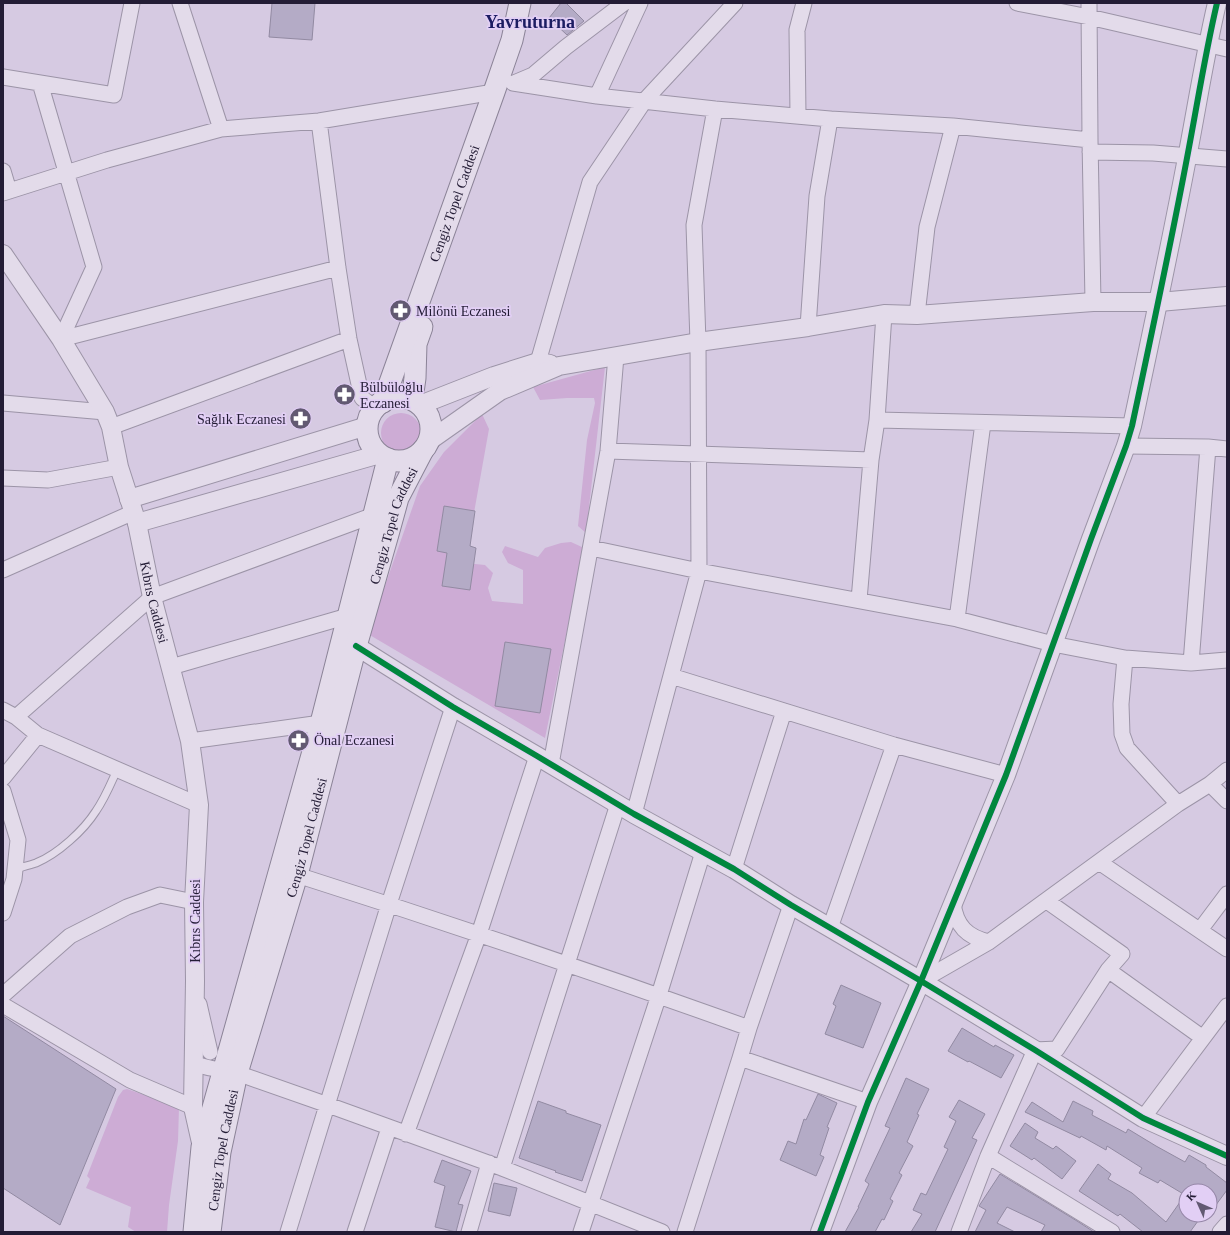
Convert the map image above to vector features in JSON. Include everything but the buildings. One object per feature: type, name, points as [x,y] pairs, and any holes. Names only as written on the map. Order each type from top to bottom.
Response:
[{"type":"main road","name":"Cengiz Topel Caddesi","points":[[375,412],[494,92],[512,40],[520,3]]},
{"type":"main road","name":"Cengiz Topel Caddesi","points":[[416,402],[416,344],[513,83],[527,35],[533,3]]},
{"type":"main road","points":[[402,397],[416,402],[427,412],[430,422],[431,432],[426,445],[416,456],[407,460],[398,461],[384,456],[372,446],[368,437],[375,412],[392,398],[402,397]]},
{"type":"main road","name":"Cengiz Topel Caddesi","points":[[210,1232],[220,1152],[214,1063],[297,875],[356,646],[398,498],[426,445]]},
{"type":"main road","name":"Cengiz Topel Caddesi","points":[[194,1232],[202,1147],[214,1063],[321,723],[374,515],[384,456]]},
{"type":"street","points":[[3,77],[114,95],[132,3]]},
{"type":"street","points":[[180,3],[221,129]]},
{"type":"street","points":[[513,83],[532,76],[566,47],[624,3]]},
{"type":"street","points":[[597,96],[640,3]]},
{"type":"street","points":[[538,362],[590,182],[645,100],[735,3]]},
{"type":"street","points":[[798,116],[797,30],[804,3]]},
{"type":"street","points":[[1017,3],[1089,10],[1207,45],[1227,49]]},
{"type":"street","points":[[820,1232],[868,1102],[921,981],[1006,775],[1126,446],[1132,426],[1159,302],[1207,45],[1217,3]]},
{"type":"street","points":[[1089,10],[1093,302]]},
{"type":"street","points":[[40,83],[94,268],[61,339]]},
{"type":"street","points":[[513,83],[597,96],[830,119],[953,126],[1090,146],[1227,159]]},
{"type":"street","points":[[3,170],[6,192],[67,172],[221,129],[319,121],[494,92]]},
{"type":"street","points":[[634,814],[699,571],[698,342],[694,225],[715,108]]},
{"type":"street","points":[[808,327],[817,196],[830,119]]},
{"type":"street","points":[[3,570],[133,511],[375,412],[362,398],[349,340],[319,121]]},
{"type":"street","points":[[917,315],[927,227],[953,126]]},
{"type":"street","name":"Kıbrıs Caddesi","points":[[3,254],[61,339],[108,420],[119,467],[133,511],[152,597],[190,741],[199,805],[194,902],[195,981],[214,1063],[193,1106],[202,1147]]},
{"type":"street","points":[[61,339],[338,268]]},
{"type":"street","points":[[426,445],[500,391],[559,366],[698,342],[808,327],[884,314],[917,315],[1093,302],[1159,302],[1227,296]]},
{"type":"street","points":[[859,600],[871,460],[877,420],[884,314]]},
{"type":"street","points":[[3,403],[108,420],[349,340]]},
{"type":"street","points":[[406,1134],[544,760],[591,548],[608,451],[616,356]]},
{"type":"street","points":[[416,402],[538,362],[559,366]]},
{"type":"street","points":[[877,420],[1132,426]]},
{"type":"street","points":[[957,619],[983,423]]},
{"type":"street","points":[[1126,446],[1208,447],[1227,449]]},
{"type":"street","points":[[1191,663],[1208,447]]},
{"type":"street","points":[[608,451],[871,460]]},
{"type":"street","points":[[133,511],[384,456]]},
{"type":"street","points":[[3,478],[48,480],[119,467]]},
{"type":"street","points":[[199,805],[38,735],[10,713],[152,597],[374,515]]},
{"type":"street","points":[[591,548],[699,571],[957,619],[1054,644],[1125,658],[1191,663],[1227,660]]},
{"type":"street","points":[[171,667],[348,616]]},
{"type":"street","points":[[356,646],[453,708],[634,814],[734,869],[791,906],[921,981],[1036,1050],[1143,1118],[1227,1156]]},
{"type":"street","points":[[1125,658],[1121,704],[1122,734],[1127,748],[1178,804]]},
{"type":"street","points":[[671,676],[894,745],[1006,775]]},
{"type":"street","points":[[288,1232],[389,904],[453,708]]},
{"type":"street","points":[[734,869],[784,711]]},
{"type":"street","points":[[190,741],[321,723]]},
{"type":"street","points":[[3,778],[38,735]]},
{"type":"street","points":[[830,928],[894,745]]},
{"type":"street","points":[[921,981],[989,942],[1178,804],[1210,784],[1227,770]]},
{"type":"street","points":[[1210,784],[1227,801]]},
{"type":"street","points":[[3,791],[18,840],[14,879],[3,913]]},
{"type":"street","points":[[469,1232],[495,1166],[567,964],[618,804]]},
{"type":"street","points":[[581,1232],[703,852]]},
{"type":"street","points":[[1099,862],[1227,950]]},
{"type":"street","points":[[297,875],[479,934],[658,995],[749,1028]]},
{"type":"street","points":[[1200,930],[1227,894]]},
{"type":"street","points":[[3,994],[70,936],[127,907],[160,895],[194,902]]},
{"type":"street","points":[[1036,1050],[1057,1049],[1108,970],[1122,954],[1047,901]]},
{"type":"street","points":[[952,903],[959,923],[965,931],[972,937],[989,942]]},
{"type":"street","points":[[685,1232],[749,1028],[791,906]]},
{"type":"street","points":[[1108,970],[1203,1038]]},
{"type":"street","points":[[3,1005],[130,1080],[193,1106]]},
{"type":"street","points":[[1143,1118],[1227,1006]]},
{"type":"street","points":[[959,1232],[988,1156],[1036,1050]]},
{"type":"street","points":[[740,1058],[868,1102]]},
{"type":"street","points":[[214,1063],[495,1166],[662,1232]]},
{"type":"street","points":[[355,1232],[389,1128]]},
{"type":"street","points":[[988,1156],[1112,1232]]},
{"type":"street","points":[[1220,1232],[1227,1224]]},
{"type":"lane","points":[[16,869],[37,862],[50,855],[81,830],[97,811],[117,770]]},
{"type":"shaded area","points":[[605,367],[586,533],[578,526],[587,440],[595,403],[594,398],[540,400],[533,387]]},
{"type":"shaded area","points":[[401,413],[415,419],[421,433],[415,447],[401,453],[387,447],[381,433],[387,419]]},
{"type":"shaded area","points":[[482,414],[489,429],[465,563],[485,565],[493,573],[488,588],[492,601],[523,604],[523,570],[508,563],[502,552],[505,546],[538,557],[545,548],[561,543],[571,542],[584,548],[545,738],[368,634],[420,486],[444,452]]},
{"type":"shaded area","points":[[127,1089],[179,1107],[178,1141],[169,1205],[167,1232],[136,1232],[128,1227],[131,1207],[86,1188],[90,1179],[87,1176],[118,1097],[123,1090]]},
{"type":"cycle path","points":[[820,1232],[868,1102],[921,981],[1006,775],[1126,446],[1132,426],[1167,259],[1217,3]]},
{"type":"cycle path","points":[[356,646],[453,707],[634,814],[734,869],[791,905],[921,981],[1143,1118],[1227,1156]]},
{"type":"place","name":"Milönü Eczanesi","points":[[400,311]]},
{"type":"place","name":"Bülbüloğlu Eczanesi","points":[[345,395]]},
{"type":"place","name":"Sağlık Eczanesi","points":[[301,419]]},
{"type":"place","name":"Önal Eczanesi","points":[[299,740]]},
{"type":"district","name":"Yavruturna","points":[[530,22]]}]
